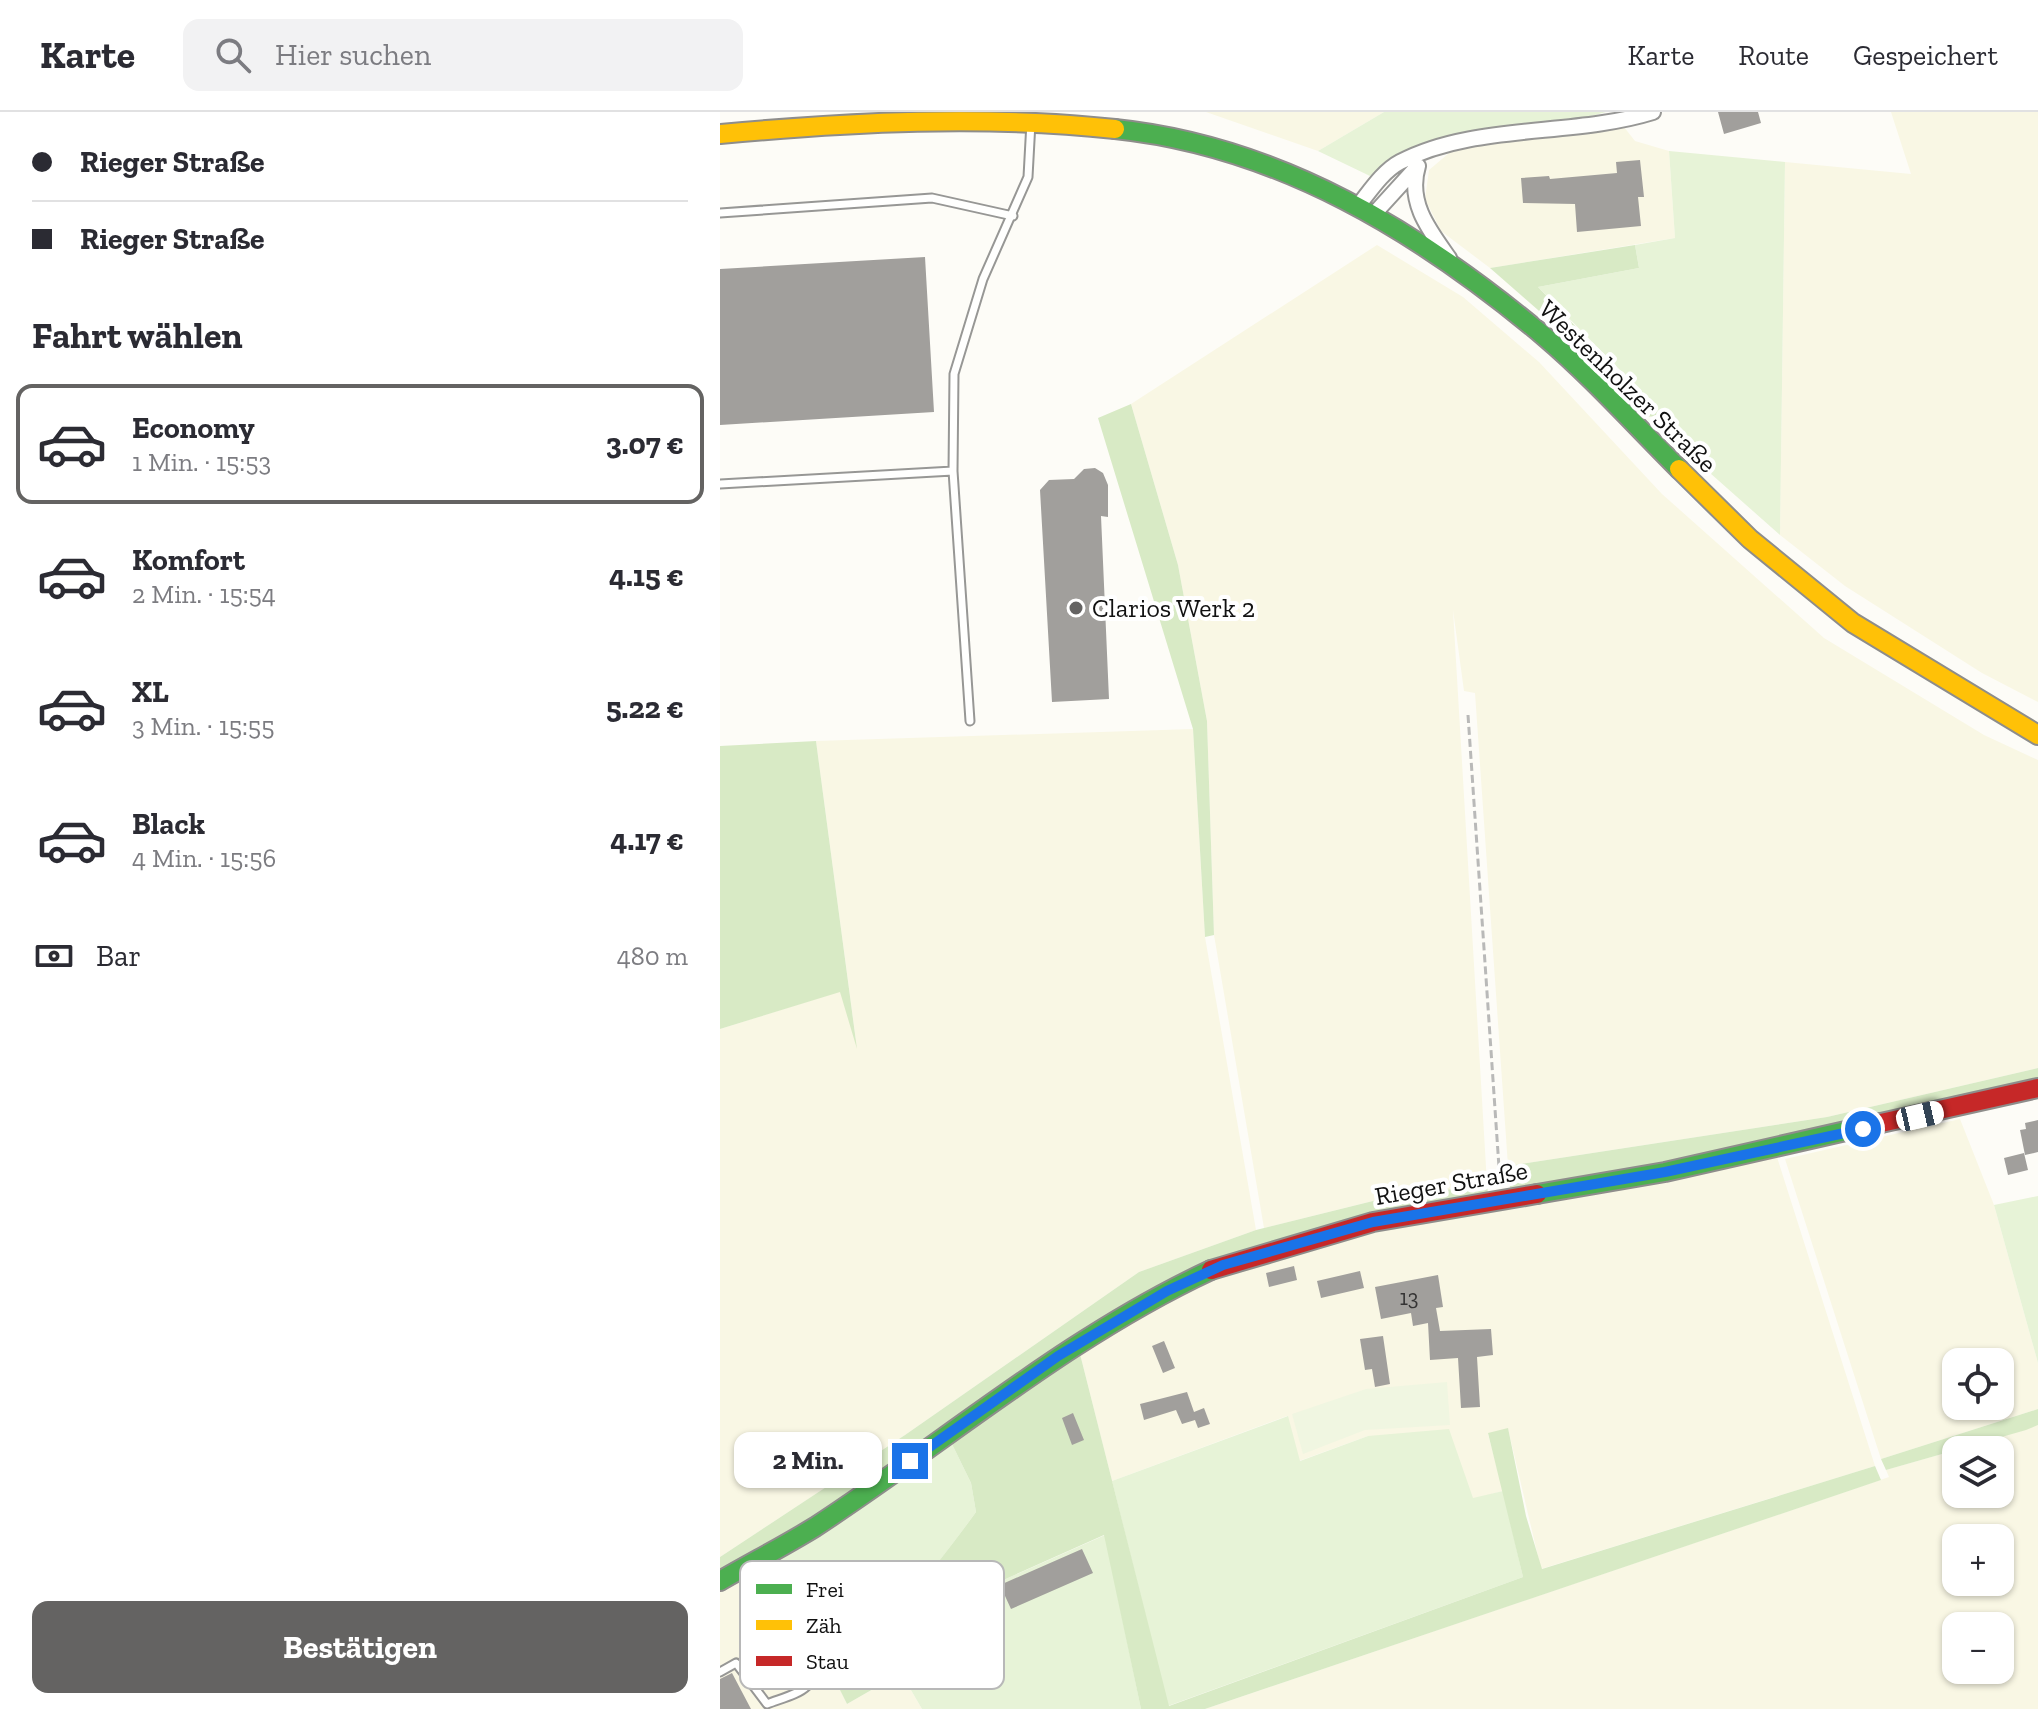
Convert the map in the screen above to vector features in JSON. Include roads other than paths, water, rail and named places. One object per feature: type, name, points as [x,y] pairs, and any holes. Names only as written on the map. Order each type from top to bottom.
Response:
[{"type":"main road","name":"Westenholzer Straße","points":[[720,134],[842,123],[1031,116],[1156,133],[1221,147],[1295,175],[1366,210],[1456,268],[1546,338],[1750,539],[1853,623],[2038,735]]},
{"type":"main road","name":"Rieger Straße","points":[[754,1561],[886,1479],[1058,1356],[1167,1291],[1223,1265],[1373,1222],[1665,1172],[2038,1088]]},
{"type":"main road","name":"Rieger Straße","points":[[720,1581],[740,1569]]},
{"type":"street","points":[[1366,210],[1399,162],[1453,142],[1572,129],[1653,112]]},
{"type":"street","points":[[1426,152],[1414,179],[1415,201],[1427,227],[1456,268]]},
{"type":"street","points":[[1366,210],[1418,166]]},
{"type":"lane","points":[[970,721],[953,471],[954,374],[983,279],[1028,177],[1031,116]]},
{"type":"lane","points":[[720,213],[932,198],[1013,216]]},
{"type":"lane","points":[[720,484],[953,471]]},
{"type":"lane","points":[[763,1556],[766,1561]]},
{"type":"lane","points":[[720,1672],[736,1663],[740,1668]]},
{"type":"lane","points":[[756,1689],[767,1704],[802,1689]]},
{"type":"place","name":"Clarios Werk 2","points":[[1076,608]]}]
